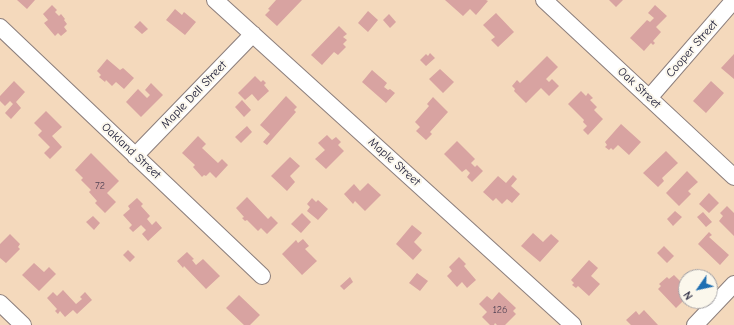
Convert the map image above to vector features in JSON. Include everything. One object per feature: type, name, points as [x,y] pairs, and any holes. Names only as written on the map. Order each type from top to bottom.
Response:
[{"type":"street","name":"Maple Street","points":[[215,0],[573,325]]},
{"type":"street","name":"Oak Street","points":[[544,0],[734,177]]},
{"type":"street","name":"Cooper Street","points":[[649,98],[734,0]]},
{"type":"street","name":"Oakland Street","points":[[0,27],[262,276]]},
{"type":"street","name":"Maple Dell Street","points":[[135,156],[253,34]]},
{"type":"street","points":[[695,325],[734,284]]},
{"type":"street","points":[[0,303],[23,325]]},
{"type":"building","points":[[17,0],[35,0],[27,9]]},
{"type":"building","points":[[276,0],[302,0],[277,26],[265,15]]},
{"type":"building","points":[[445,0],[488,1],[476,15],[470,9],[463,16]]},
{"type":"building","points":[[609,0],[623,0],[616,7]]},
{"type":"building","points":[[52,5],[57,10],[55,12],[59,16],[61,14],[67,24],[64,27],[67,31],[61,36],[58,33],[55,36],[44,23],[48,20],[43,14]]},
{"type":"building","points":[[655,5],[667,16],[656,27],[661,32],[653,41],[655,43],[653,45],[651,43],[644,51],[630,38],[647,20],[650,22],[654,18],[648,13]]},
{"type":"building","points":[[175,9],[182,15],[184,12],[196,22],[185,35],[166,20]]},
{"type":"building","points":[[368,11],[378,20],[368,32],[358,23]]},
{"type":"building","points":[[496,13],[514,32],[498,47],[491,40],[495,37],[483,25]]},
{"type":"building","points":[[389,14],[396,22],[390,28],[383,20]]},
{"type":"building","points":[[140,21],[148,29],[142,34],[134,27]]},
{"type":"building","points":[[339,26],[347,34],[343,37],[347,40],[343,44],[346,47],[338,55],[334,52],[322,65],[311,55]]},
{"type":"building","points":[[430,53],[435,58],[426,66],[420,60],[426,54],[428,56]]},
{"type":"building","points":[[734,54],[734,79],[721,68]]},
{"type":"building","points":[[547,56],[558,67],[546,79],[549,82],[552,79],[559,86],[549,96],[541,88],[526,103],[514,91],[515,89],[512,86],[517,80],[520,83]]},
{"type":"building","points":[[107,59],[120,70],[123,68],[134,78],[124,89],[116,82],[112,86],[106,80],[105,82],[99,77],[101,75],[97,71]]},
{"type":"building","points":[[440,69],[454,82],[443,93],[429,79]]},
{"type":"building","points":[[372,70],[387,83],[384,87],[395,93],[386,103],[362,82]]},
{"type":"building","points":[[255,76],[261,82],[263,80],[266,83],[264,85],[269,91],[258,101],[252,94],[245,100],[238,93]]},
{"type":"building","points":[[14,81],[25,92],[16,102],[21,108],[11,119],[5,113],[13,104],[10,101],[5,106],[0,101],[0,96]]},
{"type":"building","points":[[711,81],[724,93],[706,113],[693,101]]},
{"type":"building","points":[[151,83],[163,95],[141,117],[126,102],[138,89],[147,98],[150,95],[145,90]]},
{"type":"building","points":[[581,91],[586,96],[588,93],[593,98],[590,100],[597,107],[594,110],[603,119],[588,135],[583,130],[587,126],[583,122],[584,120],[568,104]]},
{"type":"building","points":[[286,96],[297,107],[294,110],[296,112],[267,145],[263,142],[270,134],[260,125]]},
{"type":"building","points":[[433,97],[448,112],[430,132],[432,134],[426,140],[416,131],[420,127],[415,122],[429,106],[427,104]]},
{"type":"building","points":[[242,100],[251,110],[244,117],[235,107]]},
{"type":"building","points":[[46,111],[62,127],[52,136],[62,147],[50,159],[44,153],[50,147],[38,135],[42,131],[34,123]]},
{"type":"building","points":[[621,124],[641,142],[629,155],[618,145],[613,150],[611,148],[609,150],[605,147],[607,145],[605,142]]},
{"type":"building","points":[[247,126],[252,132],[241,143],[235,137]]},
{"type":"building","points":[[327,135],[332,140],[336,137],[341,142],[338,145],[344,151],[326,169],[315,159],[325,150],[318,143]]},
{"type":"building","points":[[198,136],[206,144],[202,148],[218,163],[222,159],[228,165],[216,178],[210,172],[206,176],[204,175],[202,177],[193,167],[195,165],[182,153]]},
{"type":"building","points":[[457,141],[475,159],[471,163],[475,167],[477,165],[483,171],[472,182],[467,177],[470,173],[466,169],[462,172],[444,154]]},
{"type":"building","points":[[666,151],[678,163],[662,178],[664,181],[658,187],[643,173]]},
{"type":"building","points":[[91,153],[119,181],[107,193],[116,202],[105,213],[95,203],[97,201],[89,192],[91,190],[81,180],[83,178],[75,170]]},
{"type":"building","points":[[290,157],[300,166],[290,176],[295,182],[287,191],[271,176]]},
{"type":"building","points":[[687,171],[698,182],[688,191],[691,194],[679,206],[666,193]]},
{"type":"building","points":[[513,175],[517,179],[511,186],[520,194],[512,203],[507,199],[502,204],[496,198],[493,201],[483,192],[498,176],[506,183]]},
{"type":"building","points":[[368,183],[381,195],[365,211],[355,201],[353,204],[344,194],[354,184],[360,191]]},
{"type":"building","points":[[709,193],[719,203],[709,213],[699,204]]},
{"type":"building","points":[[247,197],[268,219],[271,216],[278,223],[267,234],[261,228],[258,231],[247,220],[245,221],[242,218],[244,217],[236,208]]},
{"type":"building","points":[[137,198],[143,204],[141,206],[150,216],[147,219],[152,225],[156,221],[162,228],[148,241],[142,234],[146,230],[141,225],[133,232],[129,228],[132,225],[123,215],[130,209],[128,206]]},
{"type":"building","points":[[312,198],[316,202],[318,200],[328,209],[318,220],[307,211],[310,207],[307,204]]},
{"type":"building","points":[[727,206],[734,213],[734,236],[719,221],[723,216],[720,213]]},
{"type":"building","points":[[675,211],[682,217],[673,226],[667,219]]},
{"type":"building","points":[[703,212],[712,222],[706,227],[697,217]]},
{"type":"building","points":[[302,213],[311,222],[301,233],[291,224]]},
{"type":"building","points":[[93,216],[100,223],[94,230],[86,222]]},
{"type":"building","points":[[412,225],[422,233],[414,242],[422,250],[413,260],[396,244]]},
{"type":"building","points":[[709,232],[712,235],[709,237],[729,255],[720,265],[698,244]]},
{"type":"building","points":[[533,233],[543,242],[551,234],[559,241],[540,262],[521,246]]},
{"type":"building","points":[[10,234],[20,244],[18,247],[20,249],[6,263],[0,258],[0,244]]},
{"type":"building","points":[[303,239],[309,246],[305,249],[317,261],[302,275],[282,254],[296,240],[298,243]]},
{"type":"building","points":[[664,246],[674,256],[667,263],[657,253]]},
{"type":"building","points":[[128,250],[135,257],[130,262],[123,255]]},
{"type":"building","points":[[187,252],[194,259],[192,260],[196,265],[203,259],[220,276],[206,289],[184,266],[183,268],[177,261]]},
{"type":"building","points":[[459,257],[466,264],[464,266],[476,280],[467,288],[462,282],[457,287],[447,276],[452,271],[449,267]]},
{"type":"building","points":[[589,260],[598,268],[591,276],[600,284],[589,296],[578,286],[576,288],[572,285],[574,283],[571,280]]},
{"type":"building","points":[[34,263],[44,272],[49,267],[56,274],[39,291],[22,275]]},
{"type":"building","points":[[417,273],[428,281],[420,291],[409,283]]},
{"type":"building","points":[[674,275],[678,279],[678,306],[676,308],[658,289],[661,286],[659,284],[667,277],[669,279]]},
{"type":"building","points":[[350,277],[353,282],[344,290],[340,286]]},
{"type":"building","points":[[63,290],[76,304],[82,299],[80,297],[85,292],[92,300],[77,314],[73,310],[65,317],[60,311],[58,314],[55,311],[57,309],[47,298],[53,292],[57,296]]},
{"type":"building","points":[[499,292],[516,308],[513,311],[516,314],[505,325],[497,325],[495,323],[494,325],[490,325],[482,317],[487,312],[479,304],[487,296],[492,300]]},
{"type":"building","points":[[239,295],[260,315],[250,325],[244,325],[226,308]]},
{"type":"building","points":[[644,310],[658,325],[631,325],[626,320],[636,311],[639,315]]}]
